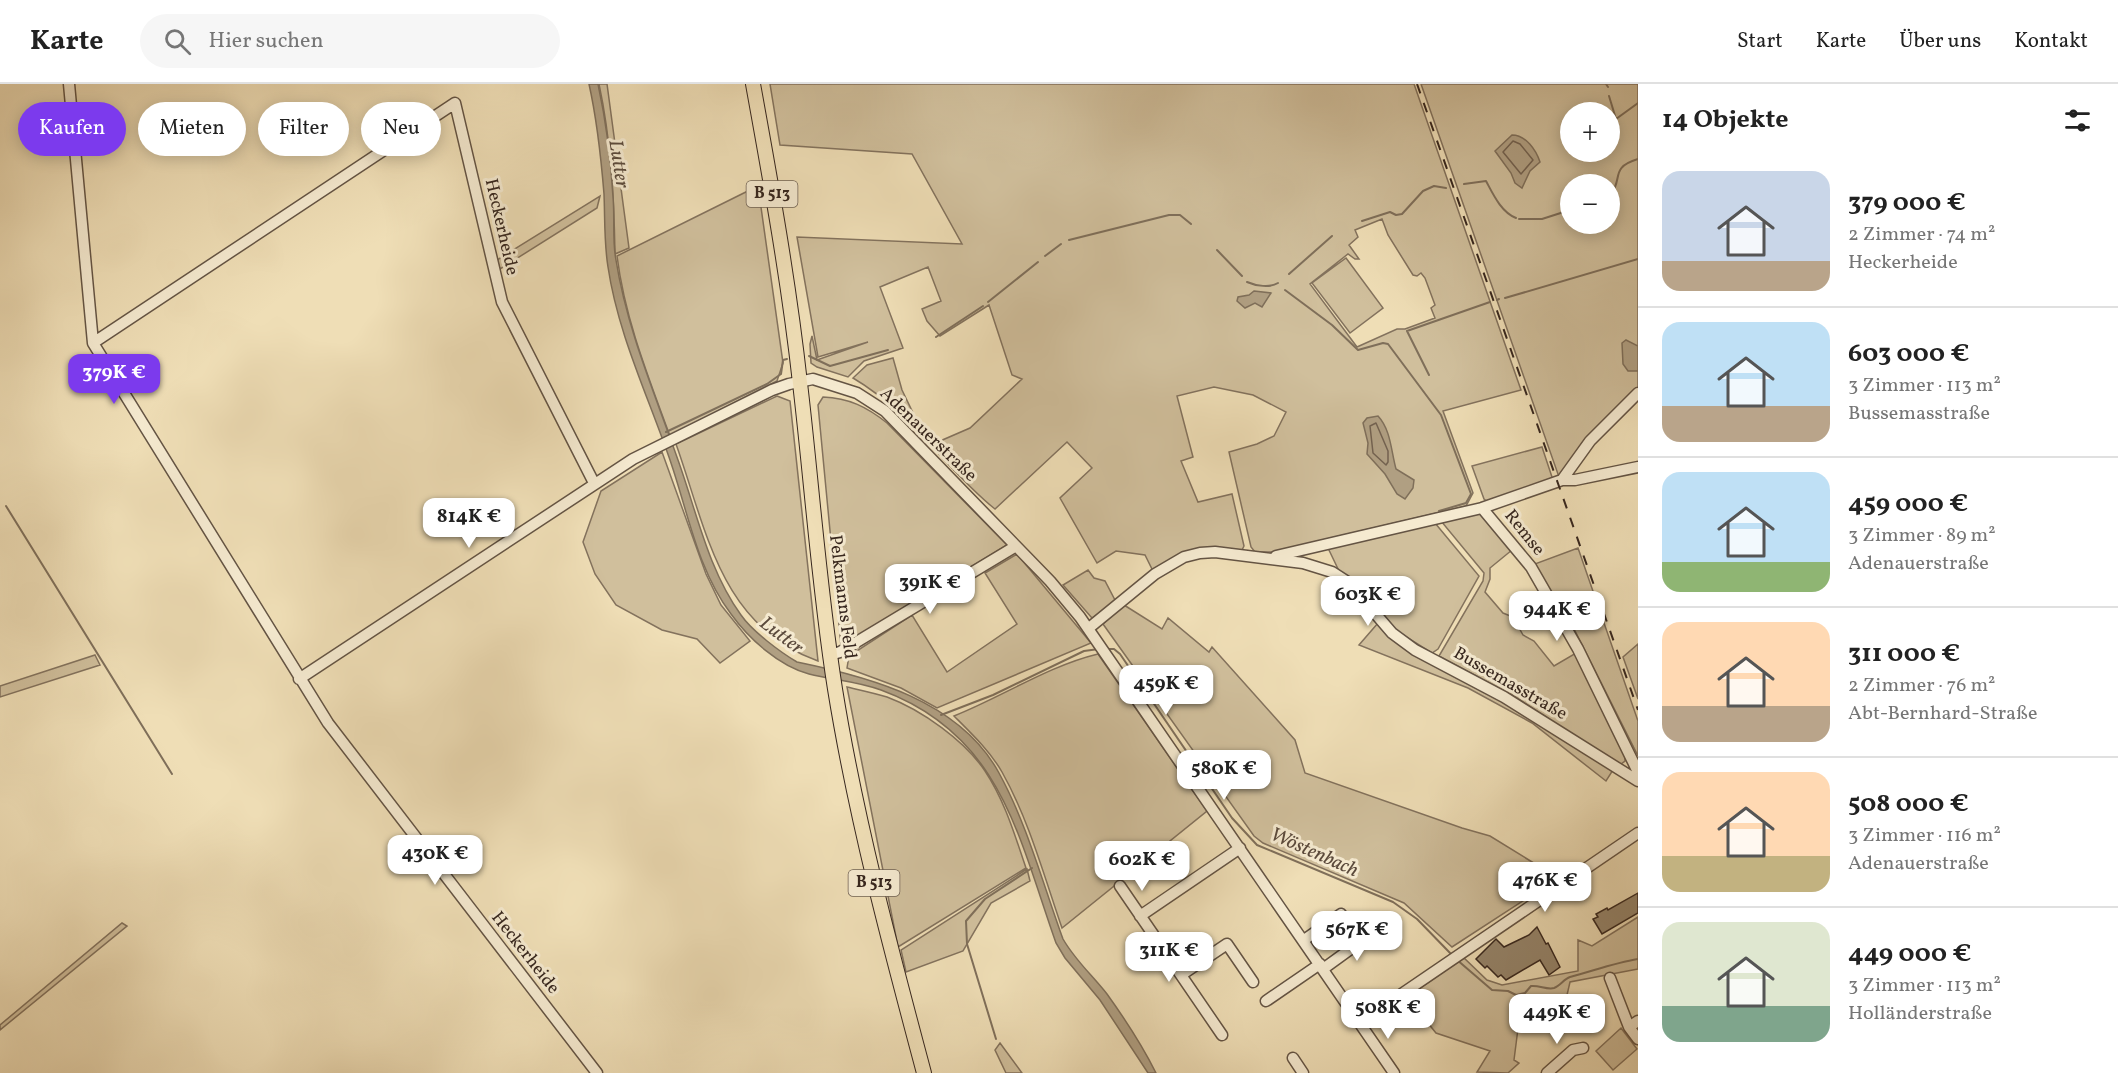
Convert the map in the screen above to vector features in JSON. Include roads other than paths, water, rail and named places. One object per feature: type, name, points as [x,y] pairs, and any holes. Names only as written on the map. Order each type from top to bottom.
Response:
[{"type":"main road","name":"Pelkmanns Feld","points":[[753,84],[776,215],[800,381],[836,690],[870,867],[924,1073]]},
{"type":"street","name":"Heckerheide","points":[[69,84],[93,344],[328,723],[597,1073]]},
{"type":"street","name":"Heckerheide","points":[[93,344],[454,103],[502,302],[594,483]]},
{"type":"street","name":"Adenauerstraße","points":[[800,381],[813,379],[845,388],[871,400],[885,411],[1057,589],[1089,628],[1394,1073]]},
{"type":"street","points":[[299,679],[594,483],[656,446],[772,390],[800,381]]},
{"type":"street","points":[[1562,480],[1590,441],[1638,393]]},
{"type":"street","name":"Remse","points":[[1270,557],[1482,508],[1562,480],[1575,480],[1638,467]]},
{"type":"street","name":"Remse","points":[[1482,508],[1531,567],[1578,649],[1638,772]]},
{"type":"street","points":[[831,659],[1017,546]]},
{"type":"street","name":"Bussemasstraße","points":[[1089,628],[1155,574],[1184,558],[1200,553],[1215,552],[1270,557],[1303,563],[1332,572],[1349,584],[1392,633],[1415,650],[1513,702],[1638,781]]},
{"type":"street","points":[[1359,1023],[1638,833]]},
{"type":"street","points":[[1140,916],[1240,848]]},
{"type":"street","points":[[1120,886],[1222,1035]]},
{"type":"street","points":[[1304,940],[1341,914]]},
{"type":"street","points":[[1266,1001],[1374,932]]},
{"type":"street","points":[[1181,975],[1227,944],[1253,982]]},
{"type":"street","points":[[1610,978],[1638,1039]]},
{"type":"street","points":[[1547,1073],[1573,1050],[1583,1048]]},
{"type":"street","points":[[1293,1058],[1303,1073]]},
{"type":"water","points":[[589,84],[598,84],[608,140],[614,205],[615,252],[627,312],[704,540],[730,597],[752,628],[797,662],[854,676],[911,696],[937,710],[961,727],[982,748],[999,773],[1018,813],[1063,939],[1114,1003],[1156,1073],[1148,1073],[1100,1000],[1065,958],[1056,943],[1016,828],[999,793],[979,761],[954,733],[921,709],[881,690],[809,674],[787,665],[747,633],[720,597],[702,561],[671,463],[619,317],[607,258],[602,166]]},
{"type":"water","points":[[1512,135],[1530,144],[1540,162],[1530,171],[1522,188],[1515,183],[1511,173],[1495,151]]},
{"type":"water","points":[[1254,291],[1271,293],[1262,307],[1255,303],[1245,308],[1237,301],[1238,297],[1249,295]]},
{"type":"water","points":[[1626,340],[1638,346],[1638,371],[1628,371],[1623,364],[1622,343]]},
{"type":"water","points":[[1378,416],[1386,428],[1396,469],[1414,480],[1413,488],[1405,499],[1397,494],[1385,474],[1367,454],[1368,443],[1363,423],[1367,418]]},
{"type":"waterway","points":[[1609,96],[1616,119],[1638,103]]},
{"type":"waterway","points":[[1619,174],[1623,166],[1638,159]]},
{"type":"waterway","points":[[1464,184],[1486,181],[1502,207],[1516,218]]},
{"type":"waterway","points":[[1362,221],[1390,212],[1396,215],[1402,214],[1423,191],[1434,186],[1446,188]]},
{"type":"waterway","points":[[1519,219],[1542,219],[1560,213]]},
{"type":"waterway","points":[[1069,240],[1169,215],[1180,215],[1191,224]]},
{"type":"waterway","points":[[1289,274],[1332,236]]},
{"type":"waterway","points":[[1045,256],[1061,244]]},
{"type":"waterway","points":[[1217,250],[1242,276]]},
{"type":"waterway","points":[[1505,298],[1638,259]]},
{"type":"waterway","points":[[988,302],[1038,262]]},
{"type":"waterway","points":[[1247,282],[1263,286],[1278,283]]},
{"type":"waterway","points":[[1285,290],[1332,325],[1358,350],[1383,343],[1388,344],[1441,415],[1471,494],[1466,503],[1439,511]]},
{"type":"waterway","points":[[1429,375],[1407,331],[1490,302]]},
{"type":"waterway","points":[[936,337],[983,306]]},
{"type":"waterway","points":[[809,356],[830,366],[888,350]]},
{"type":"waterway","points":[[666,432],[767,384],[781,374],[783,360],[787,359]]},
{"type":"waterway","points":[[6,506],[172,774]]},
{"type":"waterway","name":"Wöstenbach","points":[[941,715],[993,695],[1084,651],[1099,649]]},
{"type":"waterway","name":"Wöstenbach","points":[[1107,649],[1114,649],[1120,654],[1232,818],[1257,845],[1393,902],[1417,919],[1452,955]]},
{"type":"waterway","points":[[996,1039],[967,944],[966,921],[985,899],[1032,868]]},
{"type":"waterway","name":"Wöstenbach","points":[[1456,959],[1492,990],[1508,991],[1516,995],[1525,993],[1531,986],[1554,988],[1570,977],[1638,959]]},
{"type":"railway","points":[[1417,84],[1638,710]]},
{"type":"water label","name":"Lutter","points":[[618,164]]},
{"type":"water label","name":"Lutter","points":[[781,636]]}]
